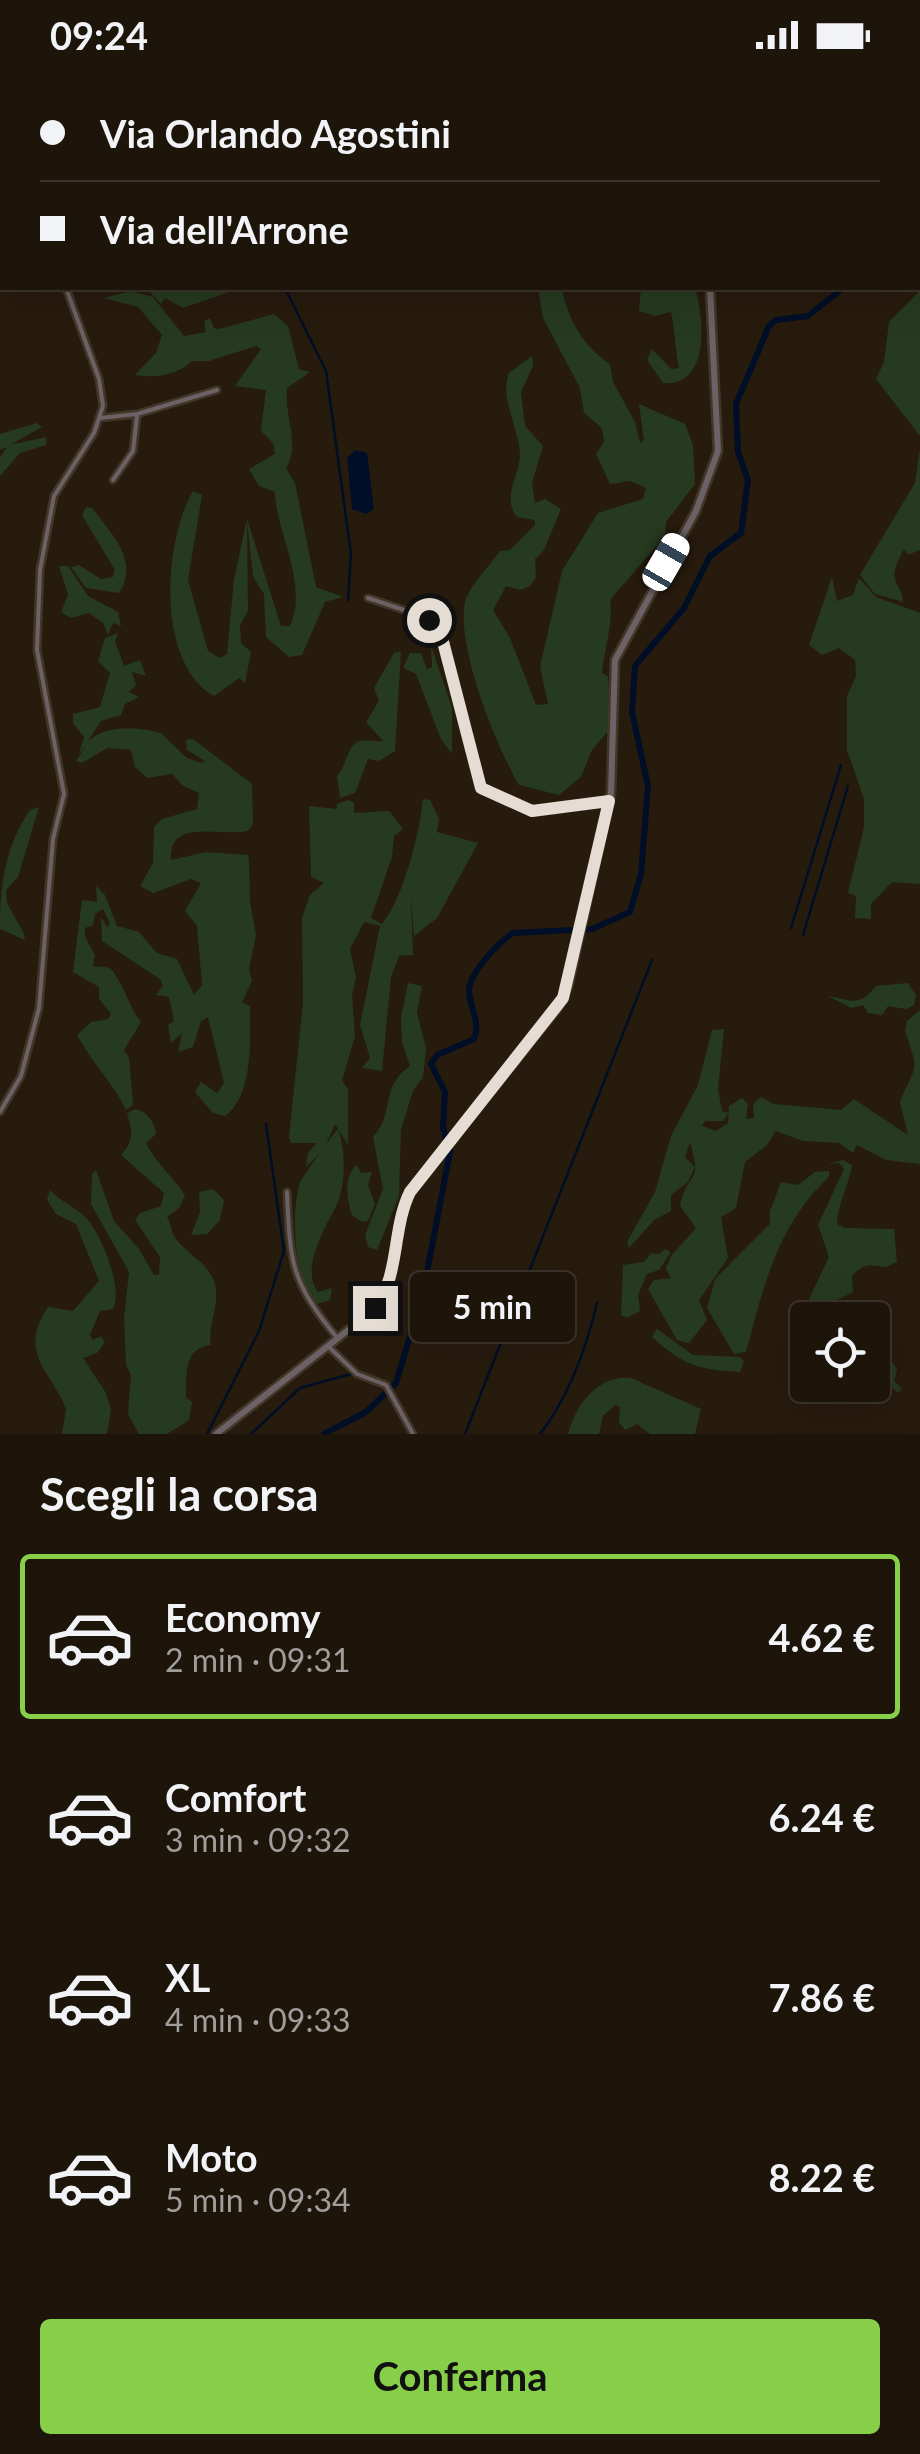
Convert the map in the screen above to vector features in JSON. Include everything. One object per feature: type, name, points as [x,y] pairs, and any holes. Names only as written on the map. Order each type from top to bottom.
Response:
[{"type":"street","points":[[0,1112],[21,1076],[39,1008],[53,836],[64,794],[37,650],[40,570],[54,496],[100,418],[101,387],[67,290]]},
{"type":"street","points":[[216,1434],[380,1302],[404,1204],[558,1007],[568,986],[609,801],[616,656],[696,511],[718,451],[710,290]]},
{"type":"street","points":[[100,418],[137,414],[217,390]]},
{"type":"street","points":[[113,480],[132,451],[137,414]]},
{"type":"street","points":[[368,598],[422,616],[440,630],[481,788],[532,811],[609,801]]},
{"type":"street","points":[[287,1192],[290,1254],[299,1288],[338,1339]]},
{"type":"street","points":[[329,1346],[355,1372],[386,1385],[413,1434]]},
{"type":"green space","points":[[138,290],[234,290],[183,308],[165,298],[161,304],[149,291]]},
{"type":"green space","points":[[538,290],[563,290],[578,331],[610,364],[613,382],[635,422],[640,443],[644,440],[639,404],[685,424],[693,445],[695,484],[666,522],[665,536],[610,600],[602,673],[608,676],[610,729],[592,750],[581,777],[559,795],[519,785],[489,720],[466,643],[465,603],[471,589],[500,551],[510,550],[535,525],[535,520],[517,517],[511,501],[520,454],[506,392],[509,373],[532,356],[533,366],[521,392],[525,426],[543,446],[532,483],[535,503],[545,499],[561,509],[544,550],[535,559],[536,577],[530,586],[520,590],[506,586],[493,610],[510,638],[536,705],[548,704],[540,667],[562,571],[598,513],[643,499],[646,488],[630,481],[610,484],[596,454],[604,442],[602,428],[584,413],[580,388],[543,318]]},
{"type":"green space","points":[[641,290],[695,290],[701,316],[700,348],[690,374],[679,381],[663,383],[647,360],[652,349],[671,369],[679,368],[671,312],[655,316],[639,311]]},
{"type":"green space","points":[[131,291],[153,297],[184,336],[206,332],[204,321],[210,318],[214,328],[219,329],[274,314],[288,326],[299,369],[310,372],[287,388],[292,450],[286,468],[295,483],[316,587],[343,597],[325,602],[302,655],[289,657],[266,637],[264,594],[253,576],[247,520],[248,611],[240,625],[241,643],[251,652],[245,683],[239,678],[214,696],[195,680],[182,657],[170,601],[175,540],[193,491],[202,495],[188,580],[208,651],[220,658],[227,654],[234,580],[247,519],[281,626],[290,626],[295,610],[294,576],[275,492],[259,486],[249,469],[275,454],[273,443],[261,431],[266,390],[235,386],[261,349],[256,346],[209,361],[192,361],[165,375],[135,375],[156,353],[162,335],[138,307],[104,298]]},
{"type":"green space","points":[[920,291],[920,436],[876,379],[884,362],[889,322]]},
{"type":"green space","points":[[37,423],[42,427],[10,445],[46,437],[46,445],[20,453],[0,476],[0,457],[7,447],[0,450],[0,434]]},
{"type":"green space","points":[[920,449],[920,550],[908,555],[904,549],[894,576],[903,602],[875,594],[860,575],[915,483]]},
{"type":"green space","points":[[86,507],[92,508],[107,527],[125,559],[125,581],[119,593],[86,588],[71,567],[79,565],[101,579],[113,577],[115,570],[82,515]]},
{"type":"green space","points":[[59,566],[68,566],[88,596],[118,612],[121,626],[113,623],[108,635],[103,623],[89,613],[71,618],[61,612],[68,595]]},
{"type":"green space","points":[[832,577],[837,601],[853,595],[859,578],[876,597],[920,613],[920,884],[892,882],[871,904],[871,919],[855,918],[856,896],[848,893],[864,827],[864,799],[847,750],[847,696],[856,676],[855,660],[839,648],[822,655],[809,645]]},
{"type":"green space","points":[[118,633],[115,641],[124,666],[140,660],[146,676],[132,672],[136,685],[129,692],[139,697],[125,704],[121,715],[101,721],[88,741],[114,729],[152,731],[161,733],[187,758],[202,763],[205,761],[187,750],[186,740],[193,739],[252,784],[253,824],[248,831],[187,834],[172,847],[171,860],[206,852],[248,855],[249,860],[256,935],[249,969],[252,981],[242,1002],[250,1006],[248,1065],[241,1094],[225,1116],[213,1113],[195,1092],[201,1082],[217,1093],[224,1083],[208,1017],[201,1021],[193,1047],[178,1052],[182,1033],[171,1043],[168,1025],[174,1021],[169,997],[156,995],[163,986],[160,979],[102,941],[101,917],[107,927],[110,924],[103,909],[95,914],[93,925],[85,928],[85,937],[95,955],[93,966],[113,971],[141,1022],[124,1050],[129,1058],[133,1105],[126,1110],[77,1035],[91,1022],[108,1019],[111,1014],[99,999],[99,987],[73,972],[82,900],[97,902],[96,886],[105,895],[117,926],[139,932],[157,953],[177,959],[194,995],[202,985],[197,926],[185,911],[201,883],[191,879],[153,893],[140,886],[153,863],[154,827],[162,819],[197,809],[199,793],[182,785],[172,774],[147,778],[135,767],[131,750],[107,748],[82,763],[76,761],[87,744],[79,754],[84,737],[73,723],[73,714],[100,707],[110,673],[98,661],[105,638]]},
{"type":"green space","points":[[431,646],[452,708],[452,754],[441,739],[416,674],[403,668],[410,653],[421,653],[427,669],[432,667]]},
{"type":"green space","points":[[401,651],[395,751],[379,761],[368,759],[355,793],[340,798],[337,776],[352,747],[359,741],[383,741],[366,722],[379,701],[374,688],[394,653]]},
{"type":"green space","points":[[423,799],[430,800],[439,819],[437,832],[478,843],[437,918],[414,936],[411,896],[413,955],[399,956],[391,977],[382,1071],[362,1068],[370,1058],[360,1025],[380,926],[364,922],[350,949],[356,977],[352,995],[355,1036],[342,1080],[348,1090],[348,1145],[335,1124],[324,1149],[306,1167],[308,1153],[317,1143],[291,1143],[289,1137],[303,1002],[302,918],[310,895],[324,883],[311,877],[309,806],[337,809],[337,804],[349,800],[354,803],[354,813],[389,811],[403,829],[394,836],[392,857],[371,918],[382,924],[404,881]]},
{"type":"green space","points":[[39,807],[18,877],[6,890],[7,903],[25,940],[0,929],[1,897],[15,838],[30,810]]},
{"type":"green space","points":[[408,983],[422,986],[417,1012],[426,1048],[423,1077],[413,1091],[401,1129],[399,1196],[377,1250],[368,1247],[365,1235],[383,1189],[373,1137],[384,1118],[394,1083],[410,1066],[402,1042],[401,1018]]},
{"type":"green space","points":[[908,983],[916,995],[914,1005],[906,1009],[888,1006],[882,1015],[868,1013],[863,1005],[851,1008],[828,996],[855,1001],[876,986]]},
{"type":"green space","points":[[920,1010],[920,1164],[886,1160],[857,1145],[853,1153],[839,1143],[803,1141],[776,1131],[767,1145],[745,1162],[736,1208],[721,1217],[728,1258],[699,1300],[707,1320],[689,1343],[677,1340],[648,1289],[654,1280],[671,1278],[666,1269],[671,1256],[696,1228],[680,1206],[695,1167],[688,1182],[671,1195],[671,1211],[654,1220],[629,1248],[627,1242],[655,1192],[671,1136],[698,1085],[712,1030],[724,1029],[718,1089],[722,1111],[729,1113],[729,1106],[742,1098],[748,1104],[746,1119],[754,1118],[753,1104],[761,1097],[773,1104],[841,1110],[854,1099],[908,1135],[900,1102],[913,1074],[914,1062],[905,1030],[907,1021]],"holes":[[[729,1114],[728,1123],[716,1131],[702,1126],[705,1121],[723,1121]],[[690,1142],[695,1167],[685,1157]]]},
{"type":"green space","points":[[136,1109],[154,1125],[156,1134],[146,1143],[149,1149],[185,1195],[179,1208],[167,1217],[173,1233],[205,1267],[216,1289],[211,1345],[195,1352],[188,1365],[186,1398],[192,1402],[189,1420],[167,1434],[139,1434],[128,1414],[131,1375],[126,1365],[124,1318],[129,1272],[91,1204],[92,1174],[96,1170],[114,1221],[139,1249],[154,1275],[159,1275],[160,1257],[135,1220],[140,1213],[161,1206],[164,1193],[121,1155],[131,1136],[127,1113]]},
{"type":"green space","points":[[338,1129],[344,1158],[342,1189],[316,1249],[312,1272],[318,1292],[332,1288],[330,1300],[314,1305],[298,1263],[297,1198],[301,1181]]},
{"type":"green space","points":[[843,1160],[852,1165],[837,1224],[845,1228],[894,1229],[897,1262],[886,1267],[861,1268],[852,1276],[853,1292],[837,1302],[808,1302],[829,1257],[818,1225],[844,1169],[839,1163],[827,1164]]},
{"type":"green space","points":[[357,1165],[361,1173],[372,1172],[368,1185],[375,1204],[368,1221],[362,1222],[352,1215],[348,1195],[350,1175]]},
{"type":"green space","points":[[829,1171],[829,1177],[811,1195],[785,1236],[746,1352],[734,1354],[707,1308],[715,1279],[770,1224],[770,1211],[781,1182],[798,1185],[815,1172]]},
{"type":"green space","points":[[213,1189],[224,1200],[220,1220],[207,1234],[191,1235],[200,1212],[199,1192]]},
{"type":"green space","points":[[50,1190],[89,1221],[113,1274],[113,1309],[100,1311],[90,1335],[93,1340],[101,1336],[105,1342],[97,1353],[83,1358],[106,1393],[111,1410],[107,1434],[62,1434],[66,1409],[36,1349],[39,1323],[48,1307],[73,1311],[99,1281],[76,1224],[56,1214],[47,1200]]},
{"type":"green space","points":[[665,1249],[671,1252],[659,1270],[647,1274],[638,1295],[640,1311],[627,1318],[621,1315],[623,1265],[644,1262],[651,1253],[660,1254]]},
{"type":"green space","points":[[657,1329],[693,1355],[739,1357],[744,1361],[740,1372],[683,1360],[652,1337]]},
{"type":"green space","points":[[890,1359],[897,1369],[894,1381],[902,1389],[898,1393],[890,1386]]},
{"type":"green space","points":[[631,1378],[701,1409],[695,1434],[650,1434],[637,1424],[625,1430],[619,1422],[620,1407],[615,1405],[603,1416],[599,1434],[568,1434],[583,1402],[599,1386]]},
{"type":"water","points":[[355,450],[367,453],[374,509],[366,514],[352,509],[347,458]]},
{"type":"waterway","points":[[286,290],[326,371],[351,554],[348,600]]},
{"type":"waterway","points":[[324,1434],[366,1412],[396,1383],[423,1293],[450,1152],[443,1128],[445,1092],[431,1064],[437,1055],[474,1039],[476,1021],[469,991],[479,967],[513,933],[592,929],[630,912],[641,874],[648,786],[632,712],[635,666],[684,608],[710,556],[741,533],[748,480],[738,452],[736,404],[769,326],[776,320],[808,316],[840,290]]},
{"type":"waterway","points":[[791,928],[841,765]]},
{"type":"waterway","points":[[803,935],[848,786]]},
{"type":"waterway","points":[[465,1434],[652,960]]},
{"type":"waterway","points":[[207,1434],[259,1331],[284,1251],[266,1124]]},
{"type":"waterway","points":[[540,1434],[575,1372],[597,1303]]},
{"type":"waterway","points":[[251,1434],[300,1388],[351,1374]]},
{"type":"route","points":[[375,1308],[387,1286],[398,1220],[410,1192],[563,998],[609,801],[532,811],[481,788],[440,630],[429,620]]}]
